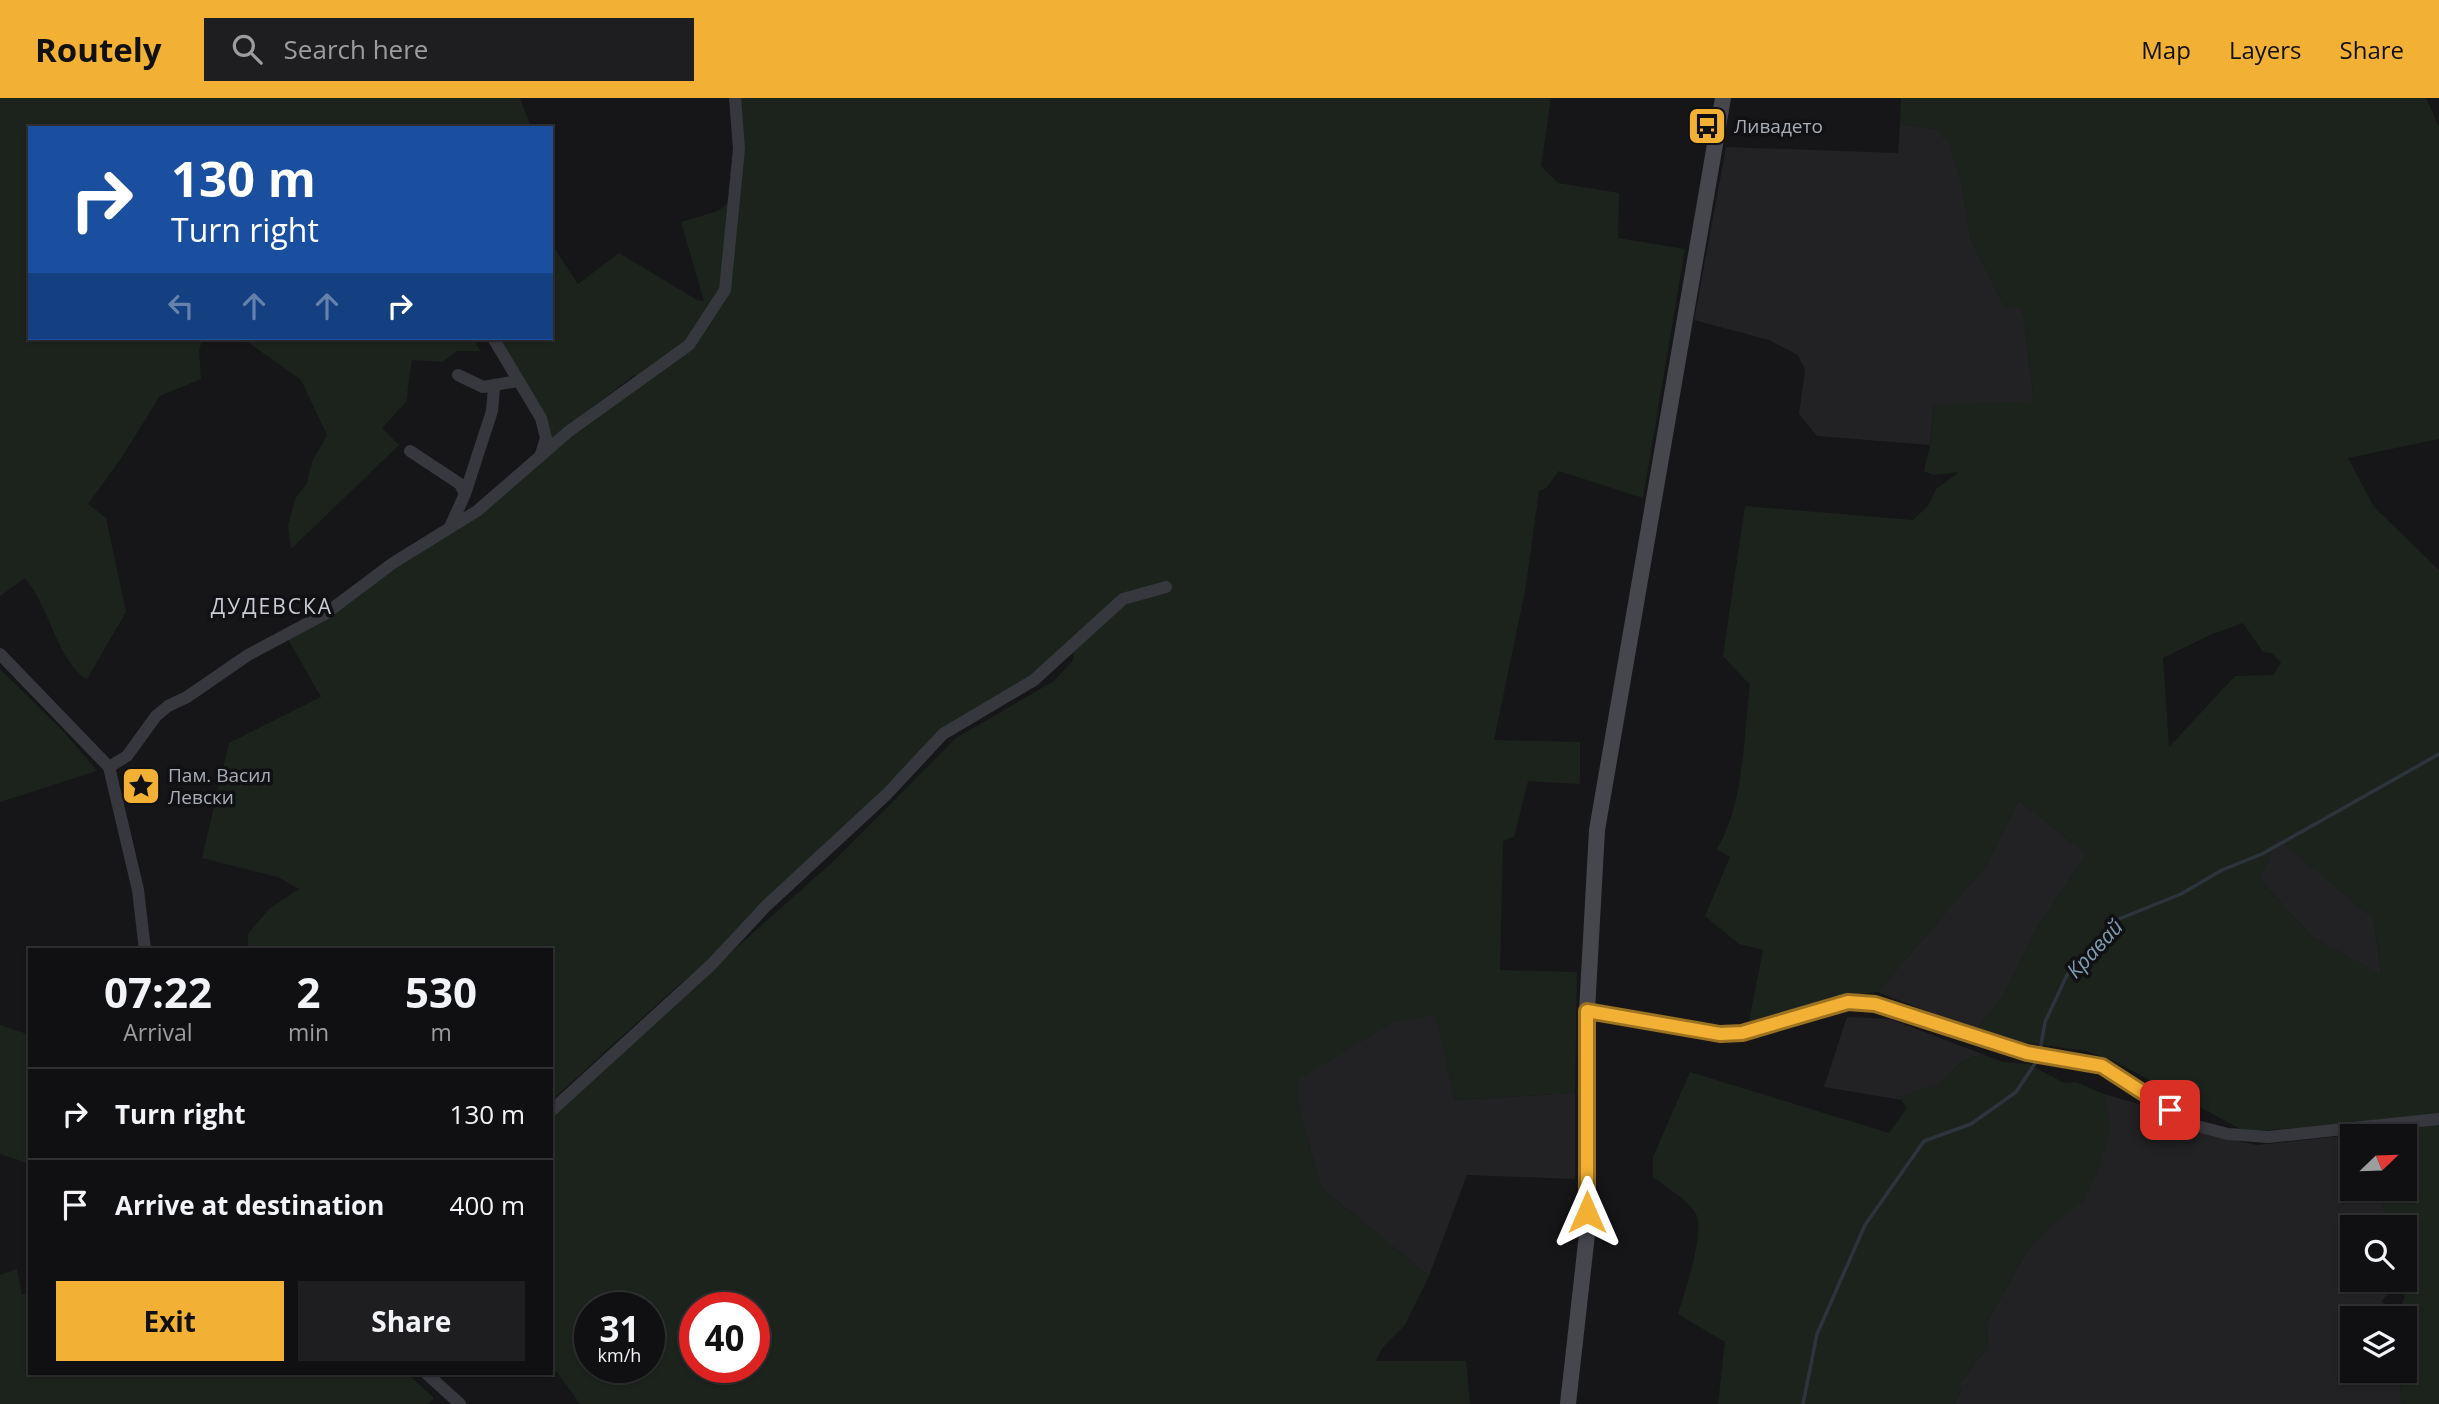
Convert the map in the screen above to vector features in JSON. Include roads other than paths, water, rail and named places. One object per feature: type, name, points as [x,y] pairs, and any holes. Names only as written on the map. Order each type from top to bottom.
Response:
[{"type":"street","points":[[109,767],[127,756],[156,716],[168,706],[187,697],[248,655],[325,614],[393,563],[477,511],[541,454],[626,387],[689,345],[725,290],[739,149],[735,98]]},
{"type":"street","points":[[1568,1404],[1587,1234],[1587,1011],[1597,830],[1723,98]]},
{"type":"street","points":[[495,340],[541,418],[546,438],[541,454]]},
{"type":"street","points":[[458,375],[483,387],[517,381]]},
{"type":"street","points":[[450,527],[466,494],[492,411],[494,387]]},
{"type":"street","points":[[410,451],[460,485],[466,494]]},
{"type":"street","points":[[553,1109],[711,965],[766,906],[887,794],[943,734],[1034,680],[1124,599],[1166,587]]},
{"type":"street","points":[[0,654],[109,767],[138,890],[145,948]]},
{"type":"street","points":[[1587,1011],[1720,1034],[1742,1033],[1848,1002],[1875,1004],[2027,1053],[2102,1066],[2193,1125],[2228,1134],[2269,1137],[2439,1119]]},
{"type":"street","points":[[428,1375],[460,1404]]},
{"type":"waterway","name":"Кравай","points":[[2040,1051],[2045,1022],[2067,975],[2119,919],[2181,894],[2222,870],[2262,854],[2439,754]]},
{"type":"waterway","name":"Кравай","points":[[1803,1404],[1817,1334],[1865,1225],[1924,1141],[1971,1124],[2016,1092],[2038,1059]]},
{"type":"place","name":"Ливадето","points":[[1707,126]]},
{"type":"place","name":"Пам. Васил Левски","points":[[141,786]]},
{"type":"district","name":"ДУДЕВСКА","points":[[272,607]]}]
